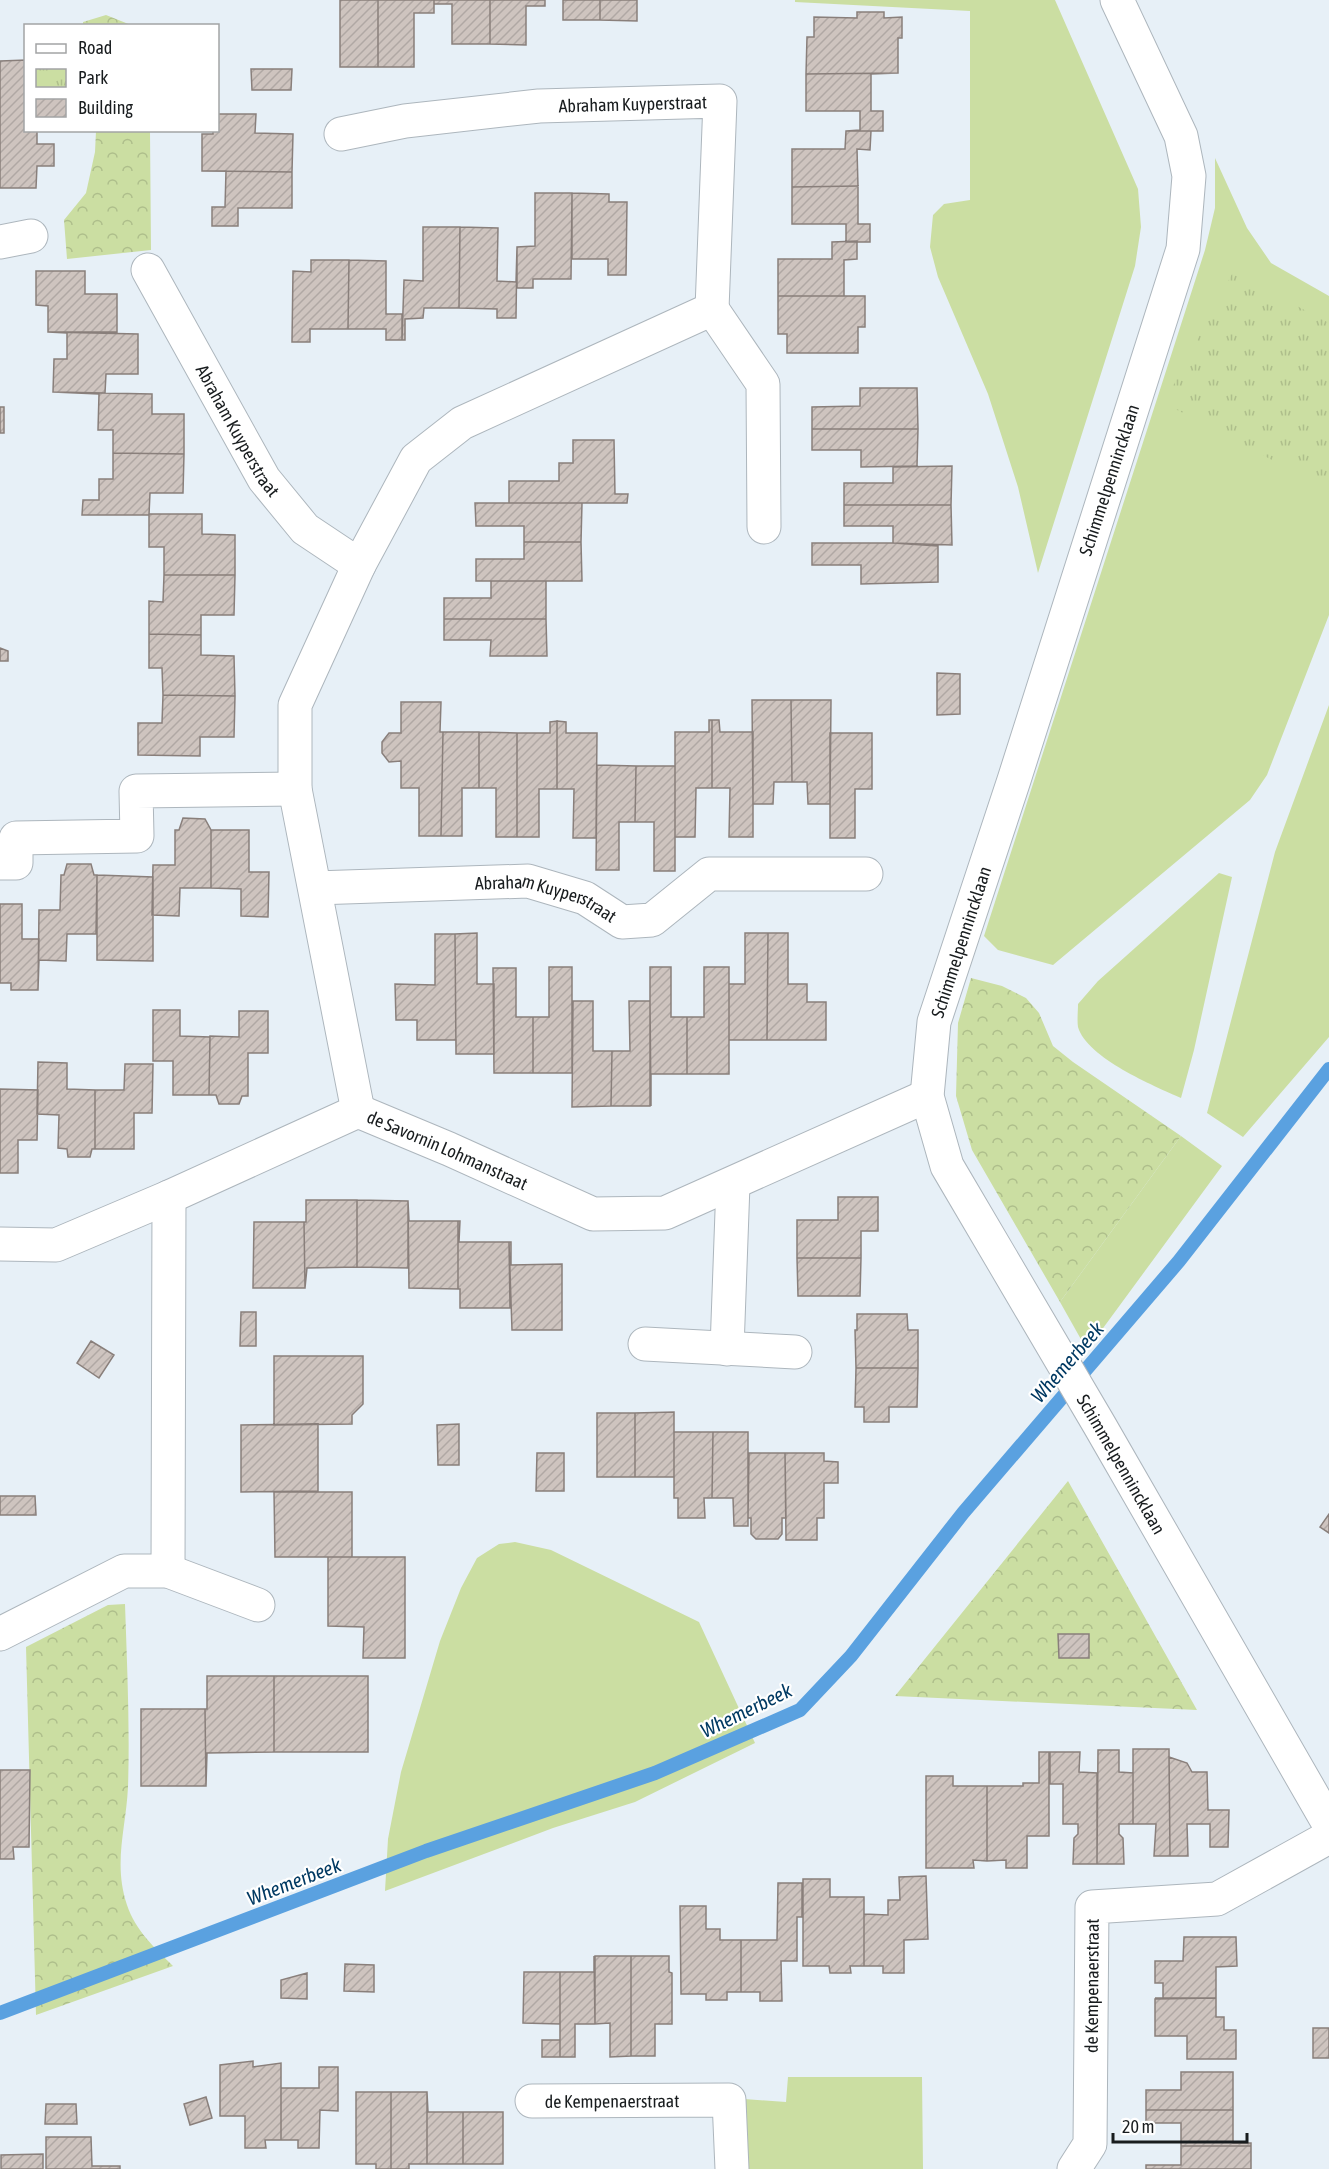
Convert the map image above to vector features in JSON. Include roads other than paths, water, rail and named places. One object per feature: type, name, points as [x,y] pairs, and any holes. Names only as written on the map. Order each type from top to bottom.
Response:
[{"type":"street","name":"Schimmelpennincklaan","points":[[1117,0],[1180,136],[1189,176],[1183,249],[1014,780],[934,1022],[927,1096],[947,1166],[1329,1824]]},
{"type":"street","name":"Abraham Kuyperstraat","points":[[341,134],[405,121],[538,106],[720,101],[712,309]]},
{"type":"street","name":"Abraham Kuyperstraat","points":[[148,270],[264,479],[305,529],[359,565]]},
{"type":"street","points":[[358,1111],[295,789],[295,705],[359,565],[416,459],[462,423],[712,309],[764,384],[764,527]]},
{"type":"street","points":[[0,863],[16,863],[16,838],[137,836],[136,791],[295,789]]},
{"type":"street","name":"Abraham Kuyperstraat","points":[[315,888],[528,881],[585,898],[622,922],[652,920],[709,874],[866,874]]},
{"type":"street","name":"de Savornin Lohmanstraat","points":[[0,1244],[56,1245],[169,1197],[358,1111],[593,1214],[665,1213],[927,1096]]},
{"type":"street","points":[[727,1349],[733,1184]]},
{"type":"street","points":[[168,1571],[169,1197]]},
{"type":"street","points":[[645,1344],[795,1352]]},
{"type":"street","points":[[0,1634],[124,1571],[168,1571],[258,1605]]},
{"type":"street","name":"de Kempenaerstraat","points":[[1074,2169],[1090,2144],[1092,1907],[1217,1899],[1329,1837]]},
{"type":"street","name":"de Kempenaerstraat","points":[[532,2101],[729,2100],[732,2169]]},
{"type":"waterway","name":"Whemerbeek","points":[[0,2013],[426,1851],[655,1773],[800,1710],[851,1656],[963,1513],[1179,1261],[1329,1069]]}]
